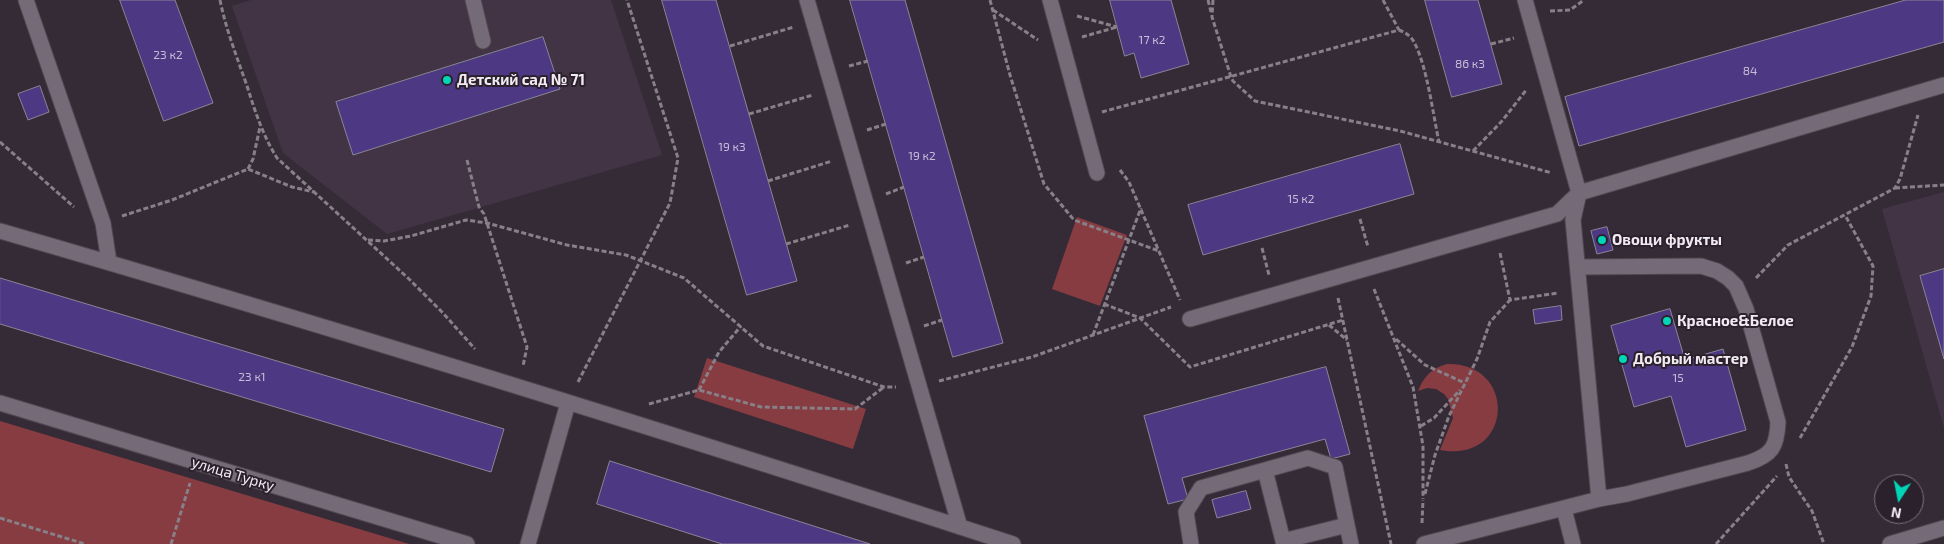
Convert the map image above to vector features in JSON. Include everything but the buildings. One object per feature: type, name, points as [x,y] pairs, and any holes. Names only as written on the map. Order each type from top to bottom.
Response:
[{"type":"street","points":[[26,0],[103,223],[109,262]]},
{"type":"street","points":[[473,0],[483,41]]},
{"type":"street","points":[[808,0],[960,527]]},
{"type":"street","points":[[1051,5],[1097,172]]},
{"type":"street","points":[[1527,7],[1577,186],[1573,220],[1599,499]]},
{"type":"street","points":[[1190,320],[1557,214],[1577,186],[1944,86]]},
{"type":"street","points":[[0,231],[109,262],[518,387],[1013,544]]},
{"type":"street","points":[[1424,544],[1760,459],[1772,451],[1777,438],[1778,422],[1746,309],[1736,286],[1728,278],[1717,271],[1701,266],[1578,267]]},
{"type":"street","name":"улица Турку","points":[[0,403],[467,544]]},
{"type":"street","points":[[528,544],[568,403]]},
{"type":"street","points":[[1191,544],[1186,512],[1201,488],[1308,458],[1335,467],[1351,544]]},
{"type":"street","points":[[1265,470],[1283,541],[1347,524]]},
{"type":"street","points":[[1564,509],[1573,544]]},
{"type":"street","points":[[1890,544],[1944,528]]},
{"type":"path","points":[[220,0],[225,24],[261,125],[269,146],[277,158],[368,240],[444,313],[481,356]]},
{"type":"path","points":[[568,403],[670,203],[678,158],[627,0]]},
{"type":"path","points":[[990,0],[1010,75],[1044,184],[1074,220],[1159,250]]},
{"type":"path","points":[[1208,0],[1233,81],[1255,101],[1400,131],[1473,151],[1577,186]]},
{"type":"path","points":[[1212,17],[1213,0]]},
{"type":"path","points":[[1383,0],[1399,30]]},
{"type":"path","points":[[1527,7],[1570,10],[1584,0]]},
{"type":"path","points":[[992,9],[1036,40],[1061,41],[1117,26],[1051,5]]},
{"type":"path","points":[[730,46],[814,21]]},
{"type":"path","points":[[1082,118],[1399,30],[1407,33],[1414,41],[1420,58],[1439,142]]},
{"type":"path","points":[[1473,151],[1502,121],[1543,66]]},
{"type":"path","points":[[749,114],[833,90]]},
{"type":"path","points":[[1895,188],[1900,179],[1921,107]]},
{"type":"path","points":[[0,142],[93,224],[103,223],[172,200],[248,169],[254,159],[261,125]]},
{"type":"path","points":[[768,181],[852,155]]},
{"type":"path","points":[[467,160],[480,207],[488,223],[527,347],[518,387]]},
{"type":"path","points":[[248,169],[292,187],[314,192]]},
{"type":"path","points":[[1097,172],[1120,170],[1129,182],[1190,320]]},
{"type":"path","points":[[1755,279],[1788,245],[1895,188],[1944,185]]},
{"type":"path","points":[[1092,336],[1141,208]]},
{"type":"path","points":[[1799,441],[1852,347],[1871,296],[1873,266],[1845,215]]},
{"type":"path","points":[[786,244],[870,218]]},
{"type":"path","points":[[1360,219],[1368,249],[1366,269],[1413,387],[1421,426],[1424,465],[1422,526]]},
{"type":"path","points":[[368,240],[384,241],[411,236],[466,220],[488,223],[543,240],[626,255],[640,260]]},
{"type":"path","points":[[1495,232],[1510,300]]},
{"type":"path","points":[[1262,248],[1270,278]]},
{"type":"path","points":[[1333,279],[1391,544]]},
{"type":"path","points":[[1423,500],[1449,416],[1477,360],[1490,322],[1510,300],[1580,290]]},
{"type":"path","points":[[1104,304],[1140,318],[1190,367],[1343,320]]},
{"type":"path","points":[[1328,325],[1347,340]]},
{"type":"path","points":[[700,390],[719,352],[741,326]]},
{"type":"path","points":[[1394,337],[1425,365],[1446,376],[1466,383]]},
{"type":"path","points":[[1421,426],[1434,418],[1466,383]]},
{"type":"path","points":[[618,418],[643,405],[700,390],[761,407],[855,409],[884,387]]},
{"type":"path","points":[[1788,458],[1785,466],[1789,477],[1812,511],[1824,544]]},
{"type":"path","points":[[171,544],[197,462]]},
{"type":"path","points":[[1716,544],[1780,471]]},
{"type":"path","points":[[0,518],[85,544]]},
{"type":"shaded area","name":"Детский сад № 71","points":[[251,0],[611,0],[662,155],[387,234],[283,153],[232,6]]},
{"type":"shaded area","points":[[1944,192],[1944,428],[1882,209]]},
{"type":"shaded area","points":[[1077,217],[1127,235],[1100,306],[1052,289]]},
{"type":"shaded area","points":[[707,358],[866,409],[853,449],[694,397]]},
{"type":"shaded area","points":[[1447,364],[1470,368],[1486,379],[1495,394],[1498,412],[1493,428],[1482,442],[1464,450],[1440,450],[1453,418],[1448,399],[1436,389],[1427,388],[1418,391],[1429,373]]},
{"type":"shaded area","points":[[0,421],[409,544],[0,544]]},
{"type":"place","name":"Детский сад № 71","points":[[447,80]]},
{"type":"place","name":"Овощи фрукты","points":[[1602,240]]},
{"type":"place","name":"Красное&Белое","points":[[1667,321]]},
{"type":"place","name":"Добрый мастер","points":[[1623,359]]}]
